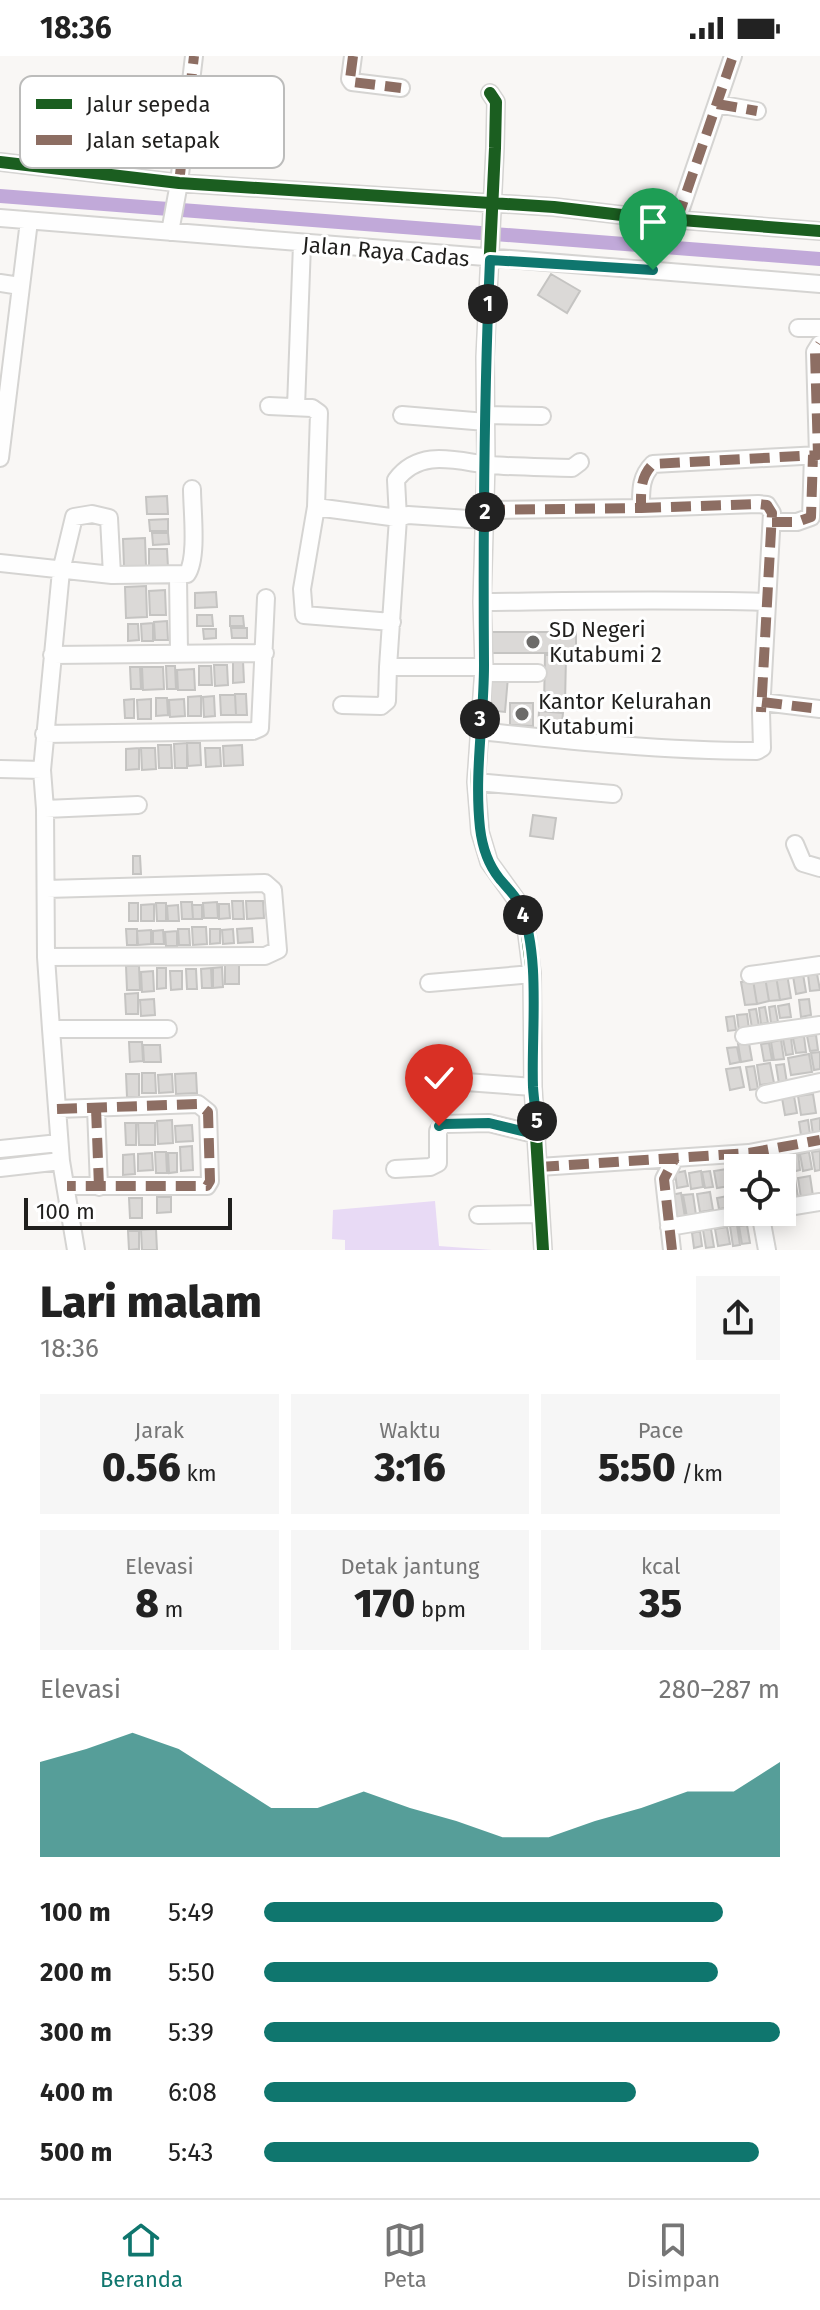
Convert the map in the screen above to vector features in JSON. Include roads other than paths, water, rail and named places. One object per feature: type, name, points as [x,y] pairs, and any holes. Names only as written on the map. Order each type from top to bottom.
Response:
[{"type":"street","points":[[192,76],[194,56]]},
{"type":"street","points":[[353,56],[352,82],[401,88]]},
{"type":"street","points":[[677,220],[733,56]]},
{"type":"street","points":[[490,93],[496,102],[486,418],[483,670],[476,782],[480,832],[489,862],[520,905],[527,935],[532,974],[533,1087],[543,1250]]},
{"type":"street","points":[[717,104],[757,111]]},
{"type":"street","points":[[47,168],[179,183],[820,231]]},
{"type":"street","points":[[173,218],[181,168]]},
{"type":"street","name":"Jalan Raya Cadas","points":[[0,218],[29,221],[173,218],[302,244],[491,253],[820,284]]},
{"type":"street","points":[[0,458],[29,221]]},
{"type":"street","points":[[296,407],[302,244]]},
{"type":"street","points":[[0,283],[20,286]]},
{"type":"street","points":[[798,328],[820,328]]},
{"type":"street","points":[[772,522],[797,522],[811,517],[817,455],[815,352],[820,344]]},
{"type":"street","points":[[269,406],[312,408],[319,413],[316,507],[302,589],[304,615],[392,622]]},
{"type":"street","points":[[402,415],[542,416]]},
{"type":"street","points":[[641,508],[642,482],[653,464],[817,455]]},
{"type":"street","points":[[342,705],[381,706],[387,701],[398,518],[396,480],[410,465],[459,458],[486,464],[572,468],[580,462]]},
{"type":"street","points":[[0,563],[112,575],[187,574],[191,567],[192,489]]},
{"type":"street","points":[[316,507],[398,518],[408,515],[767,505],[772,513],[772,522],[762,748],[757,751],[683,751],[479,731]]},
{"type":"street","points":[[76,1250],[59,1143],[46,957],[42,770],[61,571],[74,517],[106,515],[111,522],[112,575]]},
{"type":"street","points":[[178,576],[179,653]]},
{"type":"street","points":[[44,734],[258,730],[262,721],[266,598]]},
{"type":"street","points":[[482,602],[689,598],[767,602]]},
{"type":"street","points":[[52,655],[265,653]]},
{"type":"street","points":[[388,667],[538,673]]},
{"type":"street","points":[[762,702],[820,709]]},
{"type":"street","points":[[0,769],[42,770]]},
{"type":"street","points":[[476,782],[613,794]]},
{"type":"street","points":[[45,809],[138,805]]},
{"type":"street","points":[[795,844],[803,863],[820,868]]},
{"type":"street","points":[[46,889],[265,883],[273,890],[278,950],[265,956],[46,957]]},
{"type":"street","points":[[750,975],[820,965]]},
{"type":"street","points":[[429,983],[532,974]]},
{"type":"street","points":[[744,1036],[820,1025]]},
{"type":"street","points":[[51,1029],[168,1029]]},
{"type":"street","points":[[466,1082],[533,1087]]},
{"type":"street","points":[[765,1094],[820,1082]]},
{"type":"street","points":[[57,1109],[198,1104],[208,1112],[210,1181],[207,1186],[67,1186]]},
{"type":"street","points":[[96,1108],[99,1187]]},
{"type":"street","points":[[395,1169],[430,1167],[438,1163],[438,1131],[443,1124],[489,1123],[538,1135]]},
{"type":"street","points":[[772,1154],[820,1140]]},
{"type":"street","points":[[0,1149],[59,1143]]},
{"type":"street","points":[[539,1167],[675,1158],[724,1159]]},
{"type":"street","points":[[672,1250],[664,1179],[675,1158]]},
{"type":"street","points":[[0,1168],[61,1161]]},
{"type":"street","points":[[796,1206],[820,1202]]},
{"type":"street","points":[[478,1215],[539,1214]]},
{"type":"street","points":[[669,1227],[724,1218]]},
{"type":"street","points":[[762,1226],[767,1250]]},
{"type":"waterway","points":[[0,196],[820,259]]},
{"type":"place","name":"SD Negeri Kutabumi 2","points":[[533,642]]},
{"type":"place","name":"Kantor Kelurahan Kutabumi","points":[[522,714]]}]
